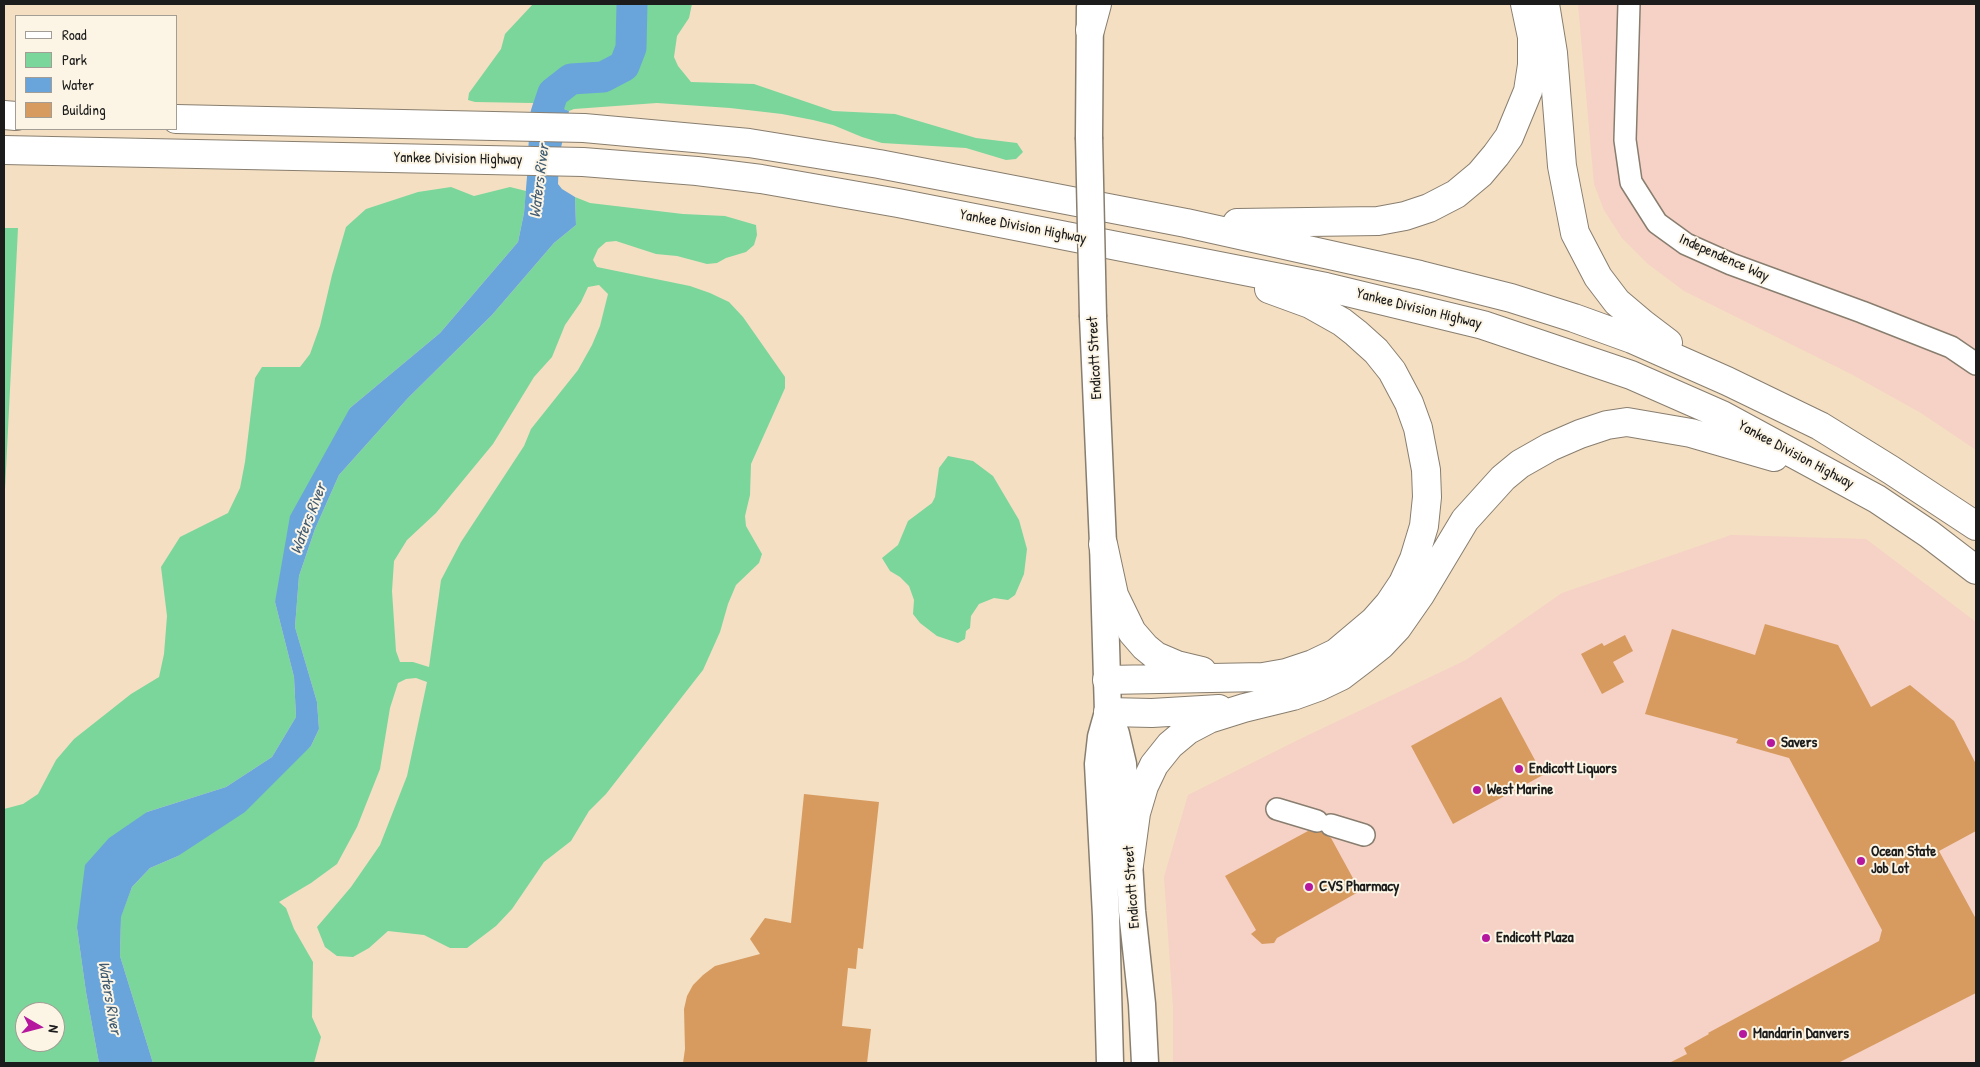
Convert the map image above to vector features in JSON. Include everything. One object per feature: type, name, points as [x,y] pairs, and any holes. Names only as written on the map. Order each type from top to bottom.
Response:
[{"type":"highway","points":[[1090,17],[1097,4]]},
{"type":"highway","points":[[1186,223],[1378,221],[1406,216],[1429,208],[1456,194],[1480,174],[1496,156],[1509,137],[1528,91],[1532,65],[1532,37],[1524,4]]},
{"type":"highway","points":[[1545,4],[1553,53],[1562,166],[1575,233],[1598,277],[1618,302],[1642,324],[1710,373]]},
{"type":"highway","points":[[178,119],[584,128],[749,143],[1186,223],[1420,275],[1511,298],[1632,339],[1710,373],[1820,426],[1976,526]]},
{"type":"highway","name":"Yankee Division Highway","points":[[4,150],[582,162],[697,171],[832,190],[1326,286],[1483,325],[1631,375],[1722,415],[1877,499],[1929,534],[1976,570]]},
{"type":"highway","points":[[1107,680],[1263,677],[1286,673],[1314,664],[1336,653],[1356,638],[1389,604],[1403,583],[1414,559],[1424,526],[1427,497],[1426,470],[1418,428],[1409,403],[1392,371],[1376,352],[1342,322],[1310,304],[1185,259]]},
{"type":"highway","points":[[1129,865],[1136,813],[1144,786],[1154,765],[1170,745],[1188,730],[1209,719],[1294,696],[1318,687],[1341,676],[1369,655],[1397,628],[1420,595],[1465,520],[1496,484],[1520,464],[1550,447],[1580,434],[1627,422],[1700,435],[1830,473]]},
{"type":"highway","points":[[1103,544],[1108,572],[1118,603],[1132,632],[1145,646],[1156,656],[1177,665],[1204,672],[1243,678]]},
{"type":"highway","points":[[1108,712],[1152,713],[1244,708]]},
{"type":"main road","name":"Endicott Street","points":[[1090,17],[1093,317],[1108,712],[1101,737],[1098,764],[1106,916],[1110,1063]]},
{"type":"main road","name":"Endicott Street","points":[[1108,712],[1117,737],[1123,764],[1145,1063]]},
{"type":"street","name":"Independence Way","points":[[1629,4],[1625,140],[1631,182],[1657,223],[1686,244],[1704,252],[1951,347],[1976,364]]},
{"type":"street","points":[[1277,809],[1364,835]]},
{"type":"shaded area","points":[[1578,4],[1976,4],[1976,450],[1921,413],[1851,374],[1684,291],[1648,264],[1622,238],[1604,210],[1594,184]]},
{"type":"shaded area","points":[[1731,535],[1866,539],[1976,622],[1976,1063],[1173,1063],[1173,1007],[1164,877],[1188,795],[1466,660],[1562,593]]},
{"type":"green space","points":[[533,4],[692,4],[689,18],[677,36],[674,57],[678,66],[691,82],[754,84],[833,111],[895,114],[976,138],[1017,143],[1023,152],[1016,159],[1006,160],[966,148],[882,143],[833,125],[813,120],[782,114],[730,108],[657,103],[574,109],[569,111],[557,106],[532,103],[475,102],[468,100],[469,93],[501,49],[505,34]]},
{"type":"green space","points":[[451,187],[474,196],[510,187],[526,191],[518,242],[440,333],[350,408],[275,602],[294,677],[296,717],[272,757],[226,787],[147,812],[77,928],[99,1063],[4,1063],[4,809],[23,804],[38,794],[56,760],[74,739],[131,694],[159,677],[164,654],[167,616],[161,567],[180,537],[228,513],[240,488],[255,378],[262,367],[300,367],[310,354],[320,326],[346,227],[366,209],[418,192]]},
{"type":"green space","points":[[575,197],[590,203],[683,214],[725,216],[756,225],[757,235],[754,245],[746,252],[717,263],[707,264],[677,256],[656,254],[616,241],[606,242],[598,249],[593,260],[597,267],[690,286],[729,302],[743,317],[785,377],[785,388],[751,464],[750,495],[745,516],[746,526],[762,554],[759,563],[736,585],[720,632],[703,670],[606,794],[589,811],[571,841],[544,862],[512,909],[496,926],[467,948],[450,948],[424,935],[388,931],[369,948],[353,957],[337,956],[325,947],[317,927],[351,887],[380,845],[407,776],[427,682],[416,678],[406,679],[398,683],[390,708],[380,769],[357,827],[337,864],[311,883],[279,902],[286,908],[294,929],[313,962],[312,1017],[321,1037],[314,1063],[153,1063],[120,956],[121,916],[132,887],[150,868],[178,856],[311,746],[319,729],[317,702],[295,627],[299,576],[315,529],[339,475],[408,398],[492,315],[554,243],[576,225]],"holes":[[[599,285],[608,294],[600,326],[578,370],[531,429],[524,446],[461,542],[441,580],[429,667],[413,662],[400,662],[396,651],[392,591],[394,561],[407,540],[436,513],[493,444],[534,377],[552,357],[565,325],[581,302],[588,287]]]},
{"type":"green space","points":[[4,228],[18,228],[4,510]]},
{"type":"green space","points":[[948,456],[973,461],[993,476],[1019,520],[1027,549],[1024,574],[1015,595],[1008,600],[994,598],[979,604],[971,616],[970,628],[966,631],[965,639],[958,643],[937,636],[920,623],[913,614],[914,600],[909,586],[890,571],[882,558],[898,545],[908,521],[932,503],[935,497],[939,468]]},
{"type":"water","points":[[533,104],[557,106],[569,111],[559,157],[558,184],[562,189],[575,197],[576,225],[554,243],[492,315],[408,398],[339,475],[315,529],[299,576],[295,627],[317,702],[319,729],[311,746],[245,812],[178,856],[150,868],[132,887],[121,917],[120,956],[153,1063],[99,1063],[77,928],[85,865],[109,838],[147,812],[226,787],[272,757],[296,717],[294,677],[275,602],[290,516],[350,408],[440,333],[518,242],[524,213]]},
{"type":"building","points":[[1765,624],[1838,645],[1871,707],[1910,685],[1954,721],[1976,764],[1976,831],[1939,851],[1976,919],[1976,993],[1838,1063],[1669,1063],[1687,1054],[1684,1048],[1708,1033],[1879,941],[1882,930],[1789,758],[1736,743],[1738,739],[1645,714],[1672,629],[1755,655]]},
{"type":"building","points":[[1625,635],[1633,651],[1613,662],[1624,682],[1602,694],[1581,654],[1602,643],[1604,646]]},
{"type":"building","points":[[1501,697],[1543,775],[1453,824],[1411,746]]},
{"type":"building","points":[[804,794],[879,802],[863,949],[858,948],[856,969],[848,968],[842,1026],[871,1029],[867,1063],[683,1063],[685,1049],[684,1009],[687,996],[693,985],[715,966],[760,954],[750,939],[765,918],[791,923]]},
{"type":"building","name":"CVS Pharmacy","points":[[1308,831],[1321,832],[1331,838],[1360,891],[1277,938],[1274,943],[1262,944],[1251,934],[1256,930],[1225,876]]},
{"type":"waterway","name":"Waters River","points":[[544,146],[546,114],[553,93],[571,79],[603,77],[624,66],[631,48],[632,4]]},
{"type":"place","name":"Savers","points":[[1771,743]]},
{"type":"place","name":"Endicott Liquors","points":[[1519,769]]},
{"type":"place","name":"West Marine","points":[[1477,790]]},
{"type":"place","name":"Ocean State Job Lot","points":[[1861,861]]},
{"type":"place","name":"CVS Pharmacy","points":[[1309,887]]},
{"type":"place","name":"Endicott Plaza","points":[[1486,938]]},
{"type":"place","name":"Mandarin Danvers","points":[[1743,1034]]}]
